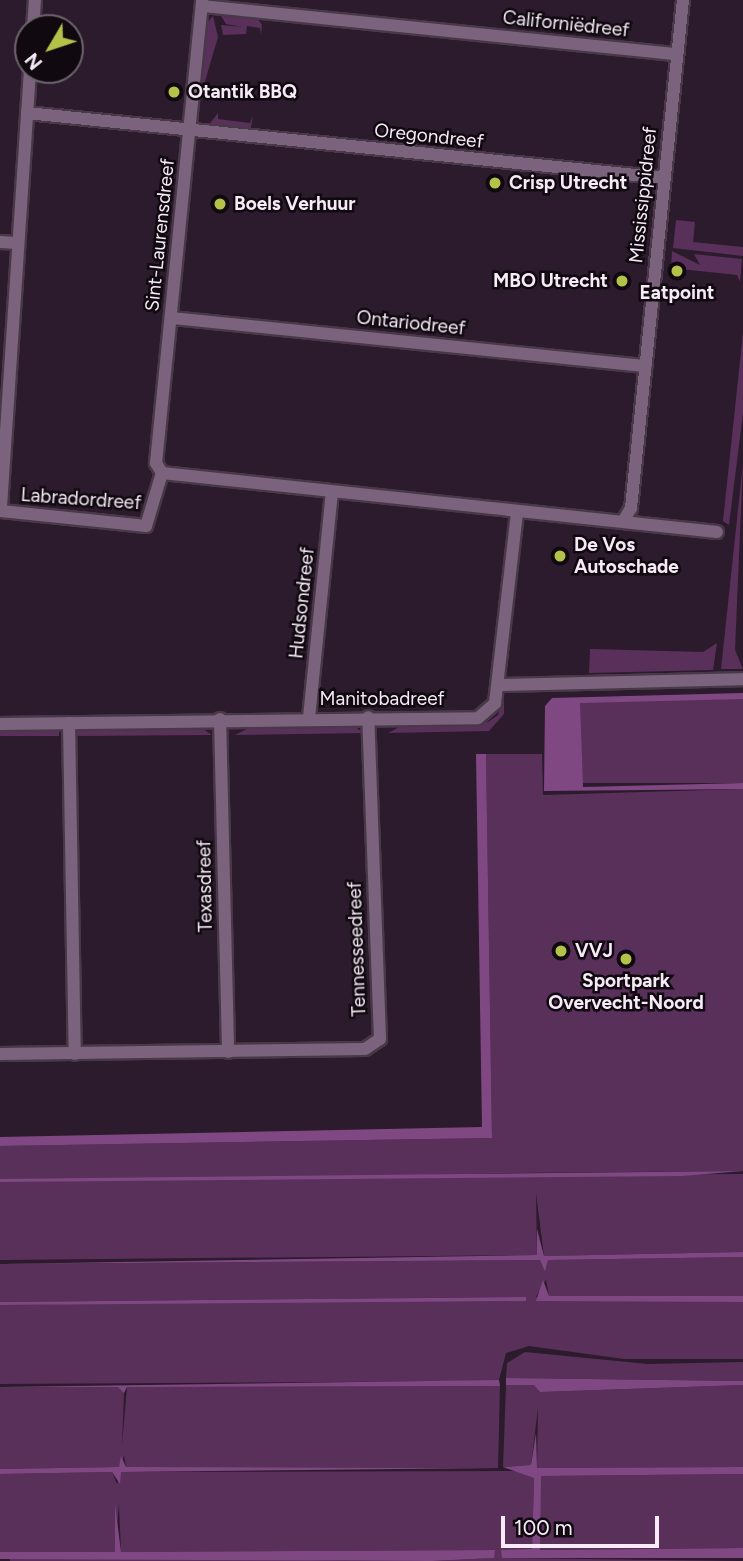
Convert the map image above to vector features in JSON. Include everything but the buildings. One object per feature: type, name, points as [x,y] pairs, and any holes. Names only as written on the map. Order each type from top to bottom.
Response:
[{"type":"street","name":"Mississippidreef","points":[[625,518],[631,508],[682,0]]},
{"type":"street","name":"Californiëdreef","points":[[202,3],[676,54]]},
{"type":"street","name":"Sint-Laurensdreef","points":[[162,473],[156,463],[202,3]]},
{"type":"street","points":[[1,510],[29,84]]},
{"type":"street","name":"Oregondreef","points":[[27,113],[665,178]]},
{"type":"street","points":[[0,242],[18,243]]},
{"type":"street","name":"Ontariodreef","points":[[172,318],[646,366]]},
{"type":"street","points":[[162,473],[517,512],[625,518],[640,526],[717,531]]},
{"type":"street","name":"Labradordreef","points":[[1,510],[146,526],[162,473]]},
{"type":"street","name":"Hudsondreef","points":[[309,718],[332,493]]},
{"type":"street","points":[[517,512],[499,685],[743,679]]},
{"type":"street","name":"Manitobadreef","points":[[0,724],[368,717],[478,718],[489,713],[499,685]]},
{"type":"street","name":"Tennesseedreef","points":[[0,1054],[365,1049],[380,1039],[368,717]]},
{"type":"street","name":"Texasdreef","points":[[220,719],[228,1052]]},
{"type":"street","points":[[69,723],[75,1054]]},
{"type":"shaded area","points":[[220,14],[258,19],[262,25],[261,35],[260,28],[247,26],[246,34],[223,35],[221,25],[243,27],[226,24]]},
{"type":"shaded area","points":[[213,16],[218,37],[199,102],[207,23]]},
{"type":"shaded area","points":[[218,113],[218,119],[250,123],[253,115],[251,128],[208,126]]},
{"type":"shaded area","points":[[676,220],[695,222],[693,242],[743,247],[743,256],[673,248]]},
{"type":"shaded area","points":[[672,251],[700,265],[694,254],[742,259],[740,282],[737,275],[671,268]]},
{"type":"shaded area","points":[[743,333],[743,413],[729,525],[723,521]]},
{"type":"shaded area","points":[[743,463],[735,650],[743,669],[721,669]]},
{"type":"shaded area","points":[[717,643],[713,670],[589,673],[590,649],[703,652]]},
{"type":"shaded area","points":[[743,693],[743,699],[580,703],[583,787],[743,783],[743,789],[544,791],[545,706],[552,698]]},
{"type":"shaded area","points":[[504,696],[504,714],[489,731],[388,733],[405,724],[488,722],[498,715]]},
{"type":"shaded area","points":[[580,699],[743,699],[743,783],[580,783]]},
{"type":"shaded area","points":[[352,725],[364,733],[235,735],[253,726]]},
{"type":"shaded area","points":[[73,726],[200,727],[212,735],[73,736]]},
{"type":"shaded area","points":[[0,727],[59,727],[59,736],[0,736]]},
{"type":"shaded area","points":[[476,754],[486,754],[492,1138],[0,1146],[0,1137],[482,1127]]},
{"type":"shaded area","points":[[486,754],[542,754],[543,795],[743,789],[743,1171],[388,1176],[743,1174],[743,1252],[544,1256],[536,1193],[537,1255],[0,1260],[0,1182],[110,1179],[0,1179],[0,1146],[492,1138]]},
{"type":"shaded area","points":[[743,1171],[682,1176],[0,1182],[0,1179]]},
{"type":"shaded area","points":[[537,1229],[544,1256],[743,1252],[743,1257],[548,1260],[545,1272],[540,1260],[0,1264],[537,1255]]},
{"type":"shaded area","points":[[743,1257],[743,1296],[549,1296],[546,1280],[536,1297],[743,1302],[743,1359],[624,1359],[529,1346],[506,1353],[499,1380],[491,1381],[0,1384],[0,1305],[526,1297],[0,1302],[0,1264],[540,1260],[545,1272],[548,1260]]},
{"type":"shaded area","points":[[543,1280],[549,1296],[743,1296],[743,1302],[536,1301]]},
{"type":"shaded area","points":[[526,1297],[526,1301],[0,1305],[0,1302]]},
{"type":"shaded area","points":[[525,1352],[648,1364],[743,1362],[743,1381],[506,1378],[507,1363]]},
{"type":"shaded area","points":[[506,1378],[743,1381],[743,1385],[540,1392],[534,1385],[506,1385]]},
{"type":"shaded area","points":[[499,1380],[500,1386],[127,1387],[124,1393],[118,1387],[0,1387]]},
{"type":"shaded area","points":[[506,1385],[535,1385],[540,1392],[743,1385],[743,1467],[537,1468],[538,1408],[531,1465],[503,1467]]},
{"type":"shaded area","points":[[500,1386],[498,1468],[126,1467],[124,1456],[119,1467],[0,1469],[0,1387],[119,1387],[124,1393],[122,1445],[127,1387]]},
{"type":"shaded area","points":[[536,1433],[537,1468],[743,1467],[743,1474],[541,1476],[540,1550],[743,1548],[743,1558],[502,1558],[501,1550],[532,1549],[534,1478],[503,1467],[531,1465]]},
{"type":"shaded area","points":[[121,1456],[126,1467],[498,1468],[121,1472],[120,1484],[112,1472],[0,1474],[0,1469],[119,1467]]},
{"type":"shaded area","points":[[527,1471],[534,1478],[532,1550],[502,1550],[502,1558],[743,1561],[432,1561],[493,1558],[494,1550],[121,1552],[119,1504],[115,1552],[0,1552],[0,1474],[112,1472],[117,1484],[121,1472]]},
{"type":"shaded area","points":[[743,1474],[743,1548],[540,1550],[537,1543],[540,1476]]},
{"type":"shaded area","points":[[115,1504],[121,1552],[495,1550],[494,1558],[432,1561],[0,1559],[0,1552],[115,1552]]},
{"type":"shaded area","points":[[209,1557],[343,1561],[10,1561],[10,1559]]},
{"type":"place","name":"Otantik BBQ","points":[[174,92]]},
{"type":"place","name":"Crisp Utrecht","points":[[495,183]]},
{"type":"place","name":"Boels Verhuur","points":[[220,204]]},
{"type":"place","name":"Eatpoint","points":[[677,271]]},
{"type":"place","name":"MBO Utrecht","points":[[622,281]]},
{"type":"place","name":"De Vos Autoschade","points":[[560,556]]},
{"type":"place","name":"VVJ","points":[[561,951]]},
{"type":"place","name":"Sportpark Overvecht-Noord","points":[[626,959]]}]
